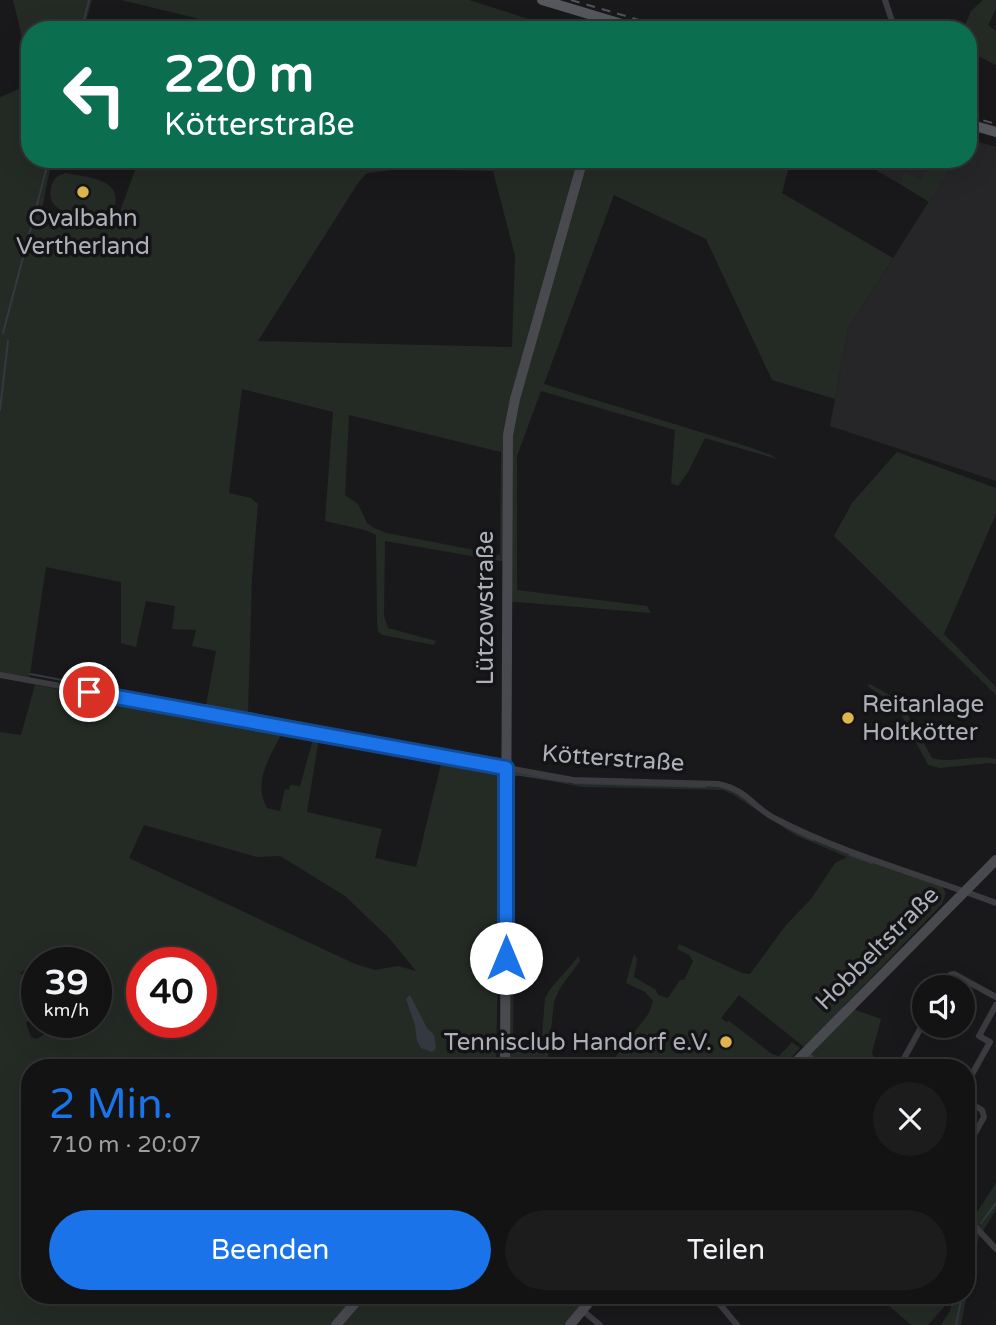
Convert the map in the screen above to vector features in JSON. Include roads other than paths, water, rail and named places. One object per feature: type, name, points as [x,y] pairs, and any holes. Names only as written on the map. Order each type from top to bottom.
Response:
[{"type":"main road","points":[[542,0],[603,21]]},
{"type":"main road","points":[[977,127],[996,132]]},
{"type":"street","points":[[885,0],[892,21]]},
{"type":"street","name":"Lützowstraße","points":[[505,1059],[508,435],[515,399],[580,168]]},
{"type":"street","name":"Kötterstraße","points":[[0,675],[573,780],[718,784],[735,788],[774,818],[848,849],[996,903]]},
{"type":"street","name":"Hobbeltstraße","points":[[798,1059],[996,860]]},
{"type":"street","points":[[975,986],[996,997]]},
{"type":"street","points":[[975,1069],[990,1042],[979,1036],[996,1005]]},
{"type":"street","points":[[904,1059],[915,1038]]},
{"type":"street","points":[[805,1052],[812,1059]]},
{"type":"street","points":[[975,1106],[982,1110],[984,1116],[975,1132]]},
{"type":"street","points":[[975,1227],[996,1249]]},
{"type":"street","points":[[336,1325],[354,1304]]},
{"type":"street","points":[[570,1325],[587,1304]]},
{"type":"street","points":[[720,1304],[737,1325]]},
{"type":"street","points":[[582,1310],[600,1325]]},
{"type":"waterway","points":[[84,21],[89,0]]},
{"type":"waterway","points":[[3,333],[47,168]]},
{"type":"waterway","points":[[0,410],[8,341]]},
{"type":"waterway","points":[[30,674],[115,690]]},
{"type":"waterway","points":[[206,705],[366,735]]},
{"type":"waterway","points":[[377,737],[491,760]]},
{"type":"waterway","points":[[512,826],[514,774],[568,782]]},
{"type":"waterway","points":[[574,783],[705,787]]},
{"type":"waterway","points":[[786,827],[813,840]]},
{"type":"waterway","points":[[850,855],[872,863]]},
{"type":"waterway","points":[[981,1223],[996,1203]]},
{"type":"waterway","points":[[956,1325],[960,1304]]},
{"type":"railway","points":[[571,0],[642,21]]},
{"type":"railway","points":[[977,119],[996,124]]},
{"type":"place","name":"Ovalbahn Vertherland","points":[[83,192]]},
{"type":"place","name":"Reitanlage Holtkötter","points":[[848,718]]},
{"type":"place","name":"Tennisclub Handorf e.V.","points":[[726,1042]]}]
